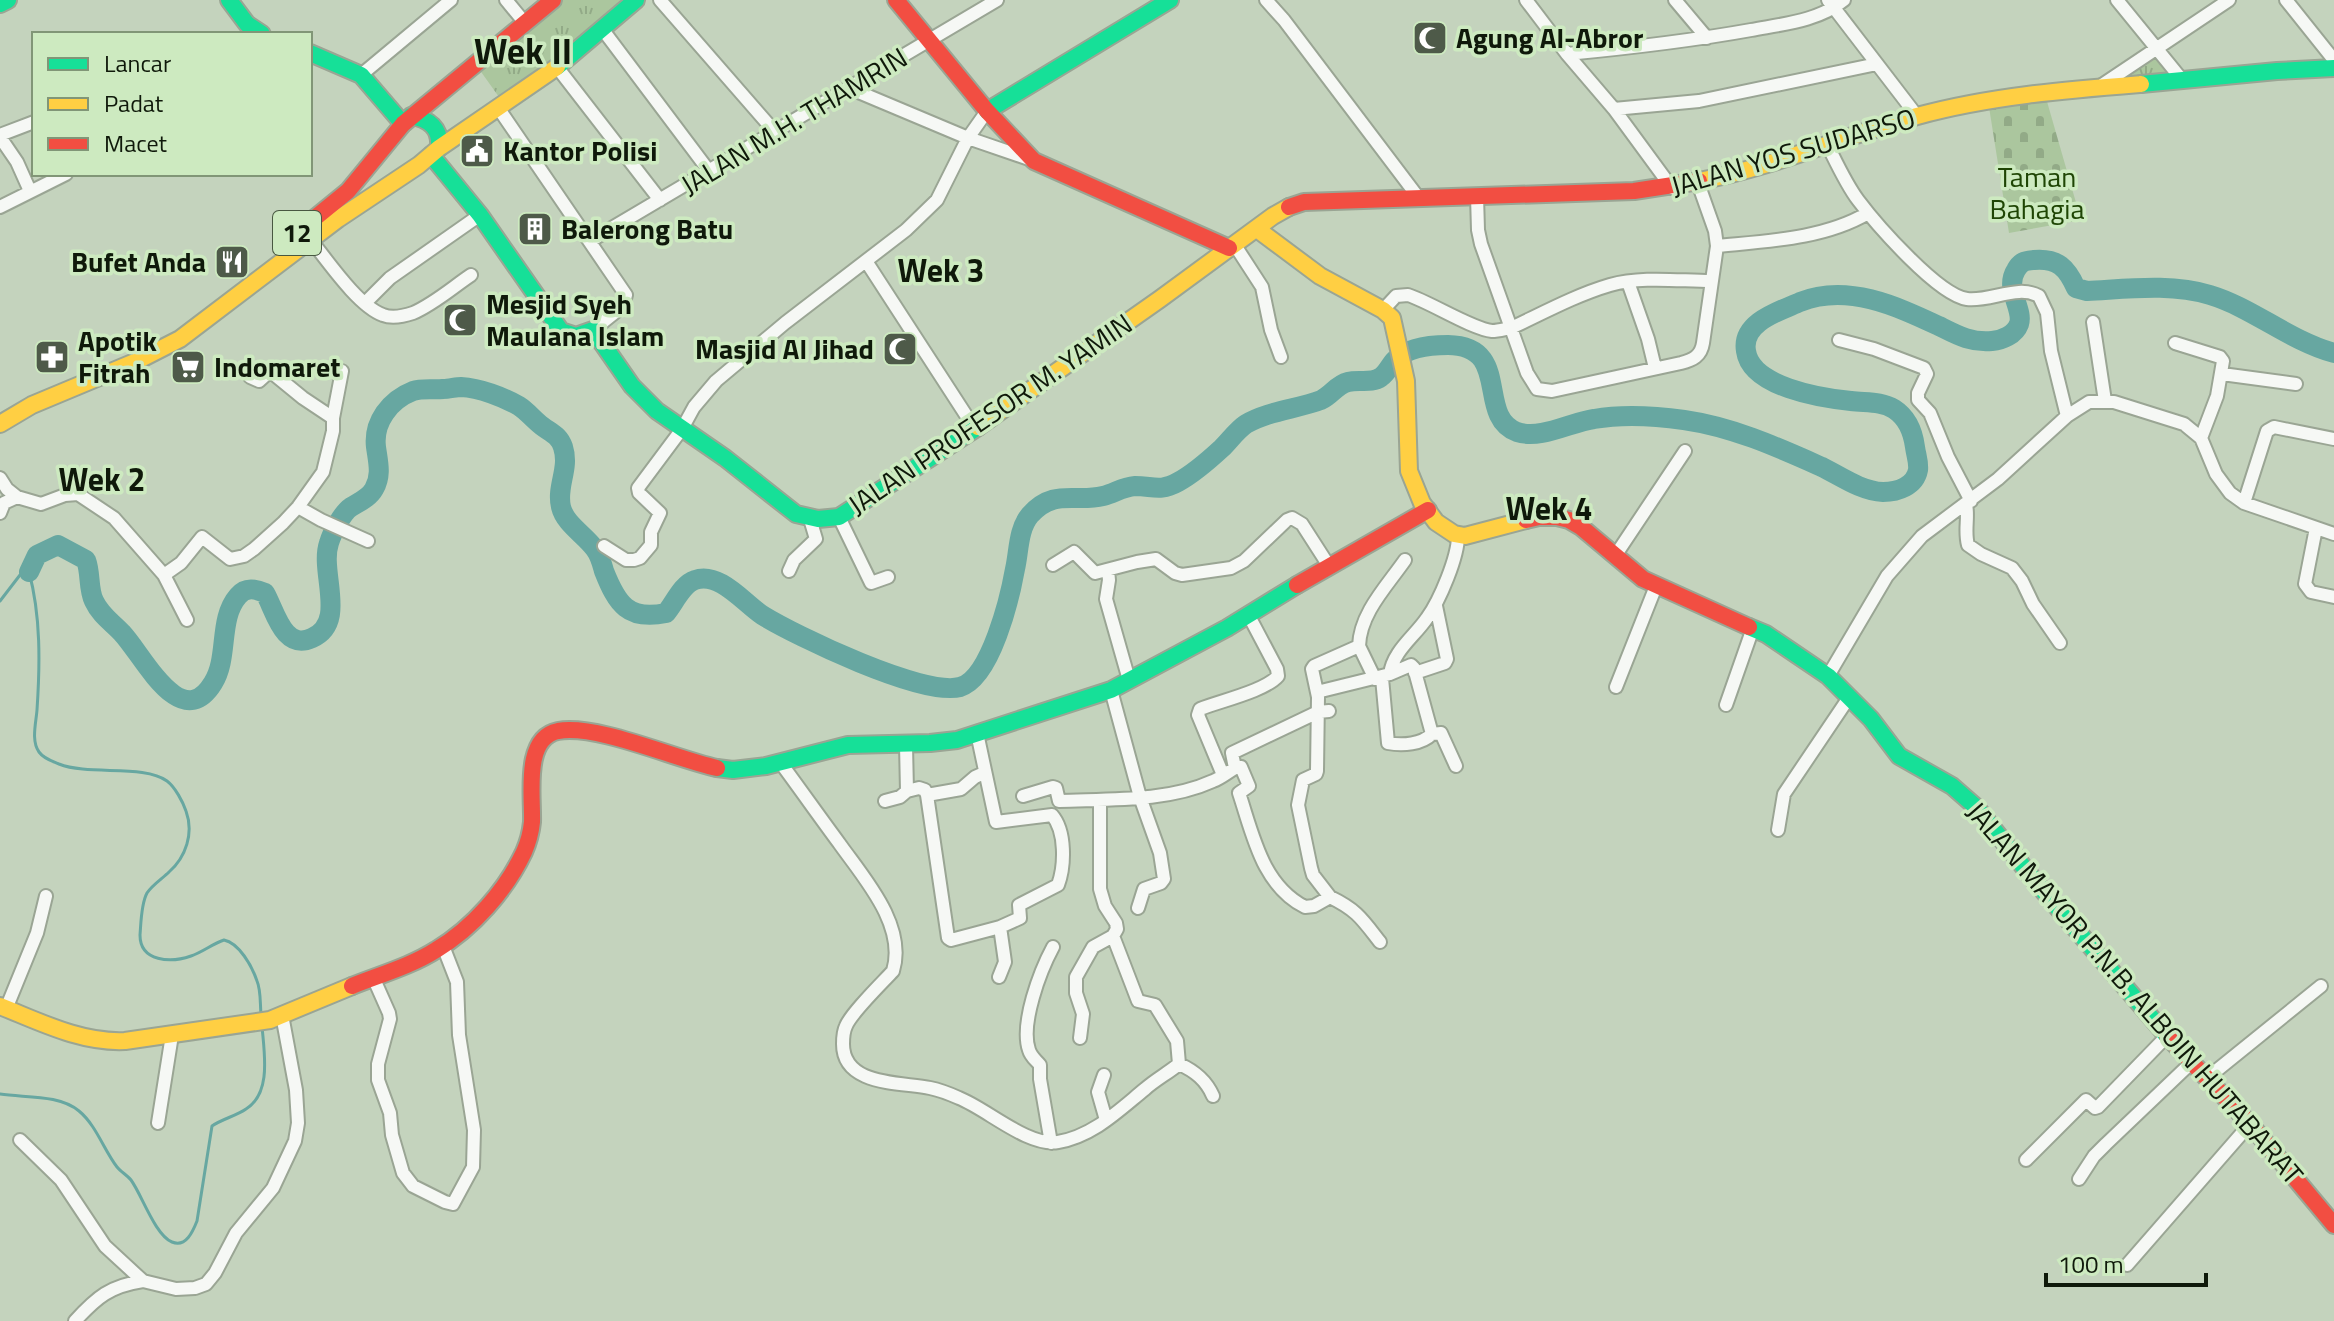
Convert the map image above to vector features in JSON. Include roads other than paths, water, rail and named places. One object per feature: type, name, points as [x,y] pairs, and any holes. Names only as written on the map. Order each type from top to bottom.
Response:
[{"type":"main road","points":[[229,0],[247,24],[259,32]]},
{"type":"main road","name":"12","points":[[0,409],[32,391],[154,340],[185,322],[348,191],[403,124],[553,0]]},
{"type":"main road","name":"12","points":[[0,424],[32,405],[171,345],[310,239],[557,67],[636,0]]},
{"type":"main road","points":[[896,0],[987,111],[1034,161],[1229,248]]},
{"type":"main road","points":[[987,111],[1170,0]]},
{"type":"main road","points":[[312,54],[361,75],[403,124]]},
{"type":"main road","name":"JALAN YOS SUDARSO","points":[[1257,229],[1273,216],[1304,202],[1672,188],[1828,146],[1917,116],[2004,99],[2334,68]]},
{"type":"main road","points":[[427,120],[435,126],[440,136],[430,156],[410,164],[401,157],[395,145],[403,124],[427,120]]},
{"type":"main road","points":[[430,156],[480,215],[561,331],[576,336],[593,330]]},
{"type":"main road","points":[[1257,229],[1320,276],[1388,316],[1406,381],[1412,484],[1442,529],[1458,536]]},
{"type":"main road","name":"JALAN PROFESOR M. YAMIN","points":[[593,330],[642,398],[682,429],[725,458],[789,510],[810,519],[839,517],[975,429],[1257,229]]},
{"type":"main road","points":[[3,1007],[67,1033],[105,1042],[276,1018],[443,946],[474,921],[490,904],[523,854],[531,832],[533,768],[537,746],[545,736],[555,731],[602,735],[718,768],[741,769],[847,745],[934,745],[957,740],[1111,690],[1249,616],[1428,510]]},
{"type":"main road","name":"JALAN MAYOR P.N.B. ALBOIN HUTABARAT","points":[[1458,536],[1515,522],[1557,517],[1569,520],[1635,574],[1774,638],[1828,676],[1871,719],[1899,756],[1952,786],[1976,807],[2167,1036],[2250,1124],[2334,1225]]},
{"type":"street","points":[[361,75],[451,0]]},
{"type":"street","points":[[506,0],[525,23]]},
{"type":"street","points":[[660,0],[775,132]]},
{"type":"street","name":"JALAN M.H. THAMRIN","points":[[590,241],[997,0]]},
{"type":"street","points":[[1266,0],[1418,197]]},
{"type":"street","points":[[1526,0],[1614,109],[1672,188]]},
{"type":"street","points":[[1675,0],[1707,38]]},
{"type":"street","points":[[2117,0],[2183,81]]},
{"type":"street","points":[[2097,88],[2157,48],[2210,5],[2229,0]]},
{"type":"street","points":[[2286,0],[2334,60]]},
{"type":"street","points":[[1567,54],[1707,38],[1817,16],[1836,3],[1917,116]]},
{"type":"street","points":[[603,30],[709,171]]},
{"type":"street","points":[[1614,109],[1699,101],[1877,64]]},
{"type":"street","points":[[557,67],[660,200]]},
{"type":"street","points":[[849,88],[968,138],[1034,161]]},
{"type":"street","points":[[499,109],[621,286],[626,298],[623,306],[593,330]]},
{"type":"street","points":[[604,546],[622,559],[630,561],[640,558],[651,545],[651,532],[660,513],[639,493],[638,488],[682,429],[704,393],[738,361],[906,230],[937,200],[968,138],[987,111]]},
{"type":"street","points":[[30,191],[17,162],[0,136],[32,123]]},
{"type":"street","points":[[1828,146],[1849,187],[1868,213],[1904,252],[1942,286],[1967,299],[2025,292],[2036,294],[2044,304],[2051,351],[2067,416]]},
{"type":"street","points":[[0,207],[62,176]]},
{"type":"street","points":[[1477,196],[1479,236],[1527,373],[1534,386],[1552,391],[1690,360],[1700,354],[1717,246],[1715,231],[1698,183]]},
{"type":"street","points":[[1717,246],[1783,239],[1820,231],[1868,213]]},
{"type":"street","points":[[365,303],[390,278],[480,215]]},
{"type":"street","points":[[310,239],[341,279],[365,303],[388,317],[417,311],[471,275]]},
{"type":"street","points":[[1229,248],[1238,250],[1262,287],[1271,330],[1281,357]]},
{"type":"street","points":[[866,261],[975,429]]},
{"type":"street","points":[[1388,316],[1396,296],[1408,295],[1492,331],[1511,328],[1586,294],[1628,282],[1711,281]]},
{"type":"street","points":[[1628,282],[1655,368]]},
{"type":"street","points":[[2093,322],[2105,401]]},
{"type":"street","points":[[1839,340],[1874,349],[1924,368],[1927,374],[1918,400],[1930,413],[1969,502],[1968,545],[2012,568],[2060,643]]},
{"type":"street","points":[[2175,343],[2222,358],[2217,396],[2201,438]]},
{"type":"street","points":[[250,377],[258,381],[270,371],[333,418]]},
{"type":"street","points":[[164,575],[181,563],[202,537],[230,559],[244,556],[298,507],[323,472],[342,371]]},
{"type":"street","points":[[2222,374],[2296,384]]},
{"type":"street","points":[[1828,676],[1887,576],[1904,554],[1934,525],[1969,502],[2084,404],[2105,401],[2176,420],[2193,429],[2201,438],[2216,474],[2230,493],[2244,503],[2334,534]]},
{"type":"street","points":[[2244,503],[2269,428],[2334,439]]},
{"type":"street","points":[[1615,556],[1685,451]]},
{"type":"street","points":[[0,478],[17,497],[41,504],[69,494],[84,497],[124,527],[164,575],[187,620]]},
{"type":"street","points":[[0,513],[4,503],[17,497]]},
{"type":"street","points":[[298,507],[368,541]]},
{"type":"street","points":[[839,517],[871,583],[888,577]]},
{"type":"street","points":[[1053,565],[1074,552],[1093,572],[1156,559],[1178,574],[1231,568],[1244,561],[1290,518],[1302,524],[1329,566]]},
{"type":"street","points":[[789,571],[794,560],[816,539],[810,519]]},
{"type":"street","points":[[2316,528],[2305,584],[2311,592],[2334,597]]},
{"type":"street","points":[[1382,677],[1392,659],[1436,606],[1456,552],[1458,536]]},
{"type":"street","points":[[1405,560],[1365,620],[1359,646],[1382,677],[1388,743],[1407,744],[1441,733],[1456,766]]},
{"type":"street","points":[[1108,570],[1106,599],[1129,680]]},
{"type":"street","points":[[1616,687],[1656,586]]},
{"type":"street","points":[[1415,673],[1445,663],[1447,659],[1436,606]]},
{"type":"street","points":[[1229,772],[1198,715],[1200,709],[1261,687],[1278,676],[1249,616]]},
{"type":"street","points":[[1726,705],[1753,628]]},
{"type":"street","points":[[1359,646],[1312,669],[1324,711],[1317,771],[1303,780],[1298,805],[1313,875],[1330,897],[1359,914],[1380,942]]},
{"type":"street","points":[[1317,692],[1382,677],[1411,665],[1432,734]]},
{"type":"street","points":[[1111,690],[1140,797],[1160,853],[1164,879],[1144,889],[1138,908]]},
{"type":"street","points":[[1778,830],[1784,794],[1850,696]]},
{"type":"street","points":[[1229,772],[1232,753],[1324,711]]},
{"type":"street","points":[[885,801],[900,797],[907,791],[925,790],[948,938],[951,940],[1000,927],[1020,918],[1019,905],[1058,885],[1062,861],[1061,838],[1052,815],[996,822],[977,733]]},
{"type":"street","points":[[906,745],[907,791]]},
{"type":"street","points":[[780,762],[867,879],[892,930],[896,960],[893,971],[846,1024],[843,1054],[850,1067],[863,1076],[962,1098],[1022,1133],[1051,1143],[1089,1132],[1179,1064]]},
{"type":"street","points":[[1023,796],[1053,787],[1059,801],[1140,797],[1191,788],[1214,781],[1241,767],[1249,786],[1239,793],[1268,874],[1305,907],[1314,906],[1330,897]]},
{"type":"street","points":[[927,795],[961,789],[984,773]]},
{"type":"street","points":[[1080,1038],[1083,1014],[1076,993],[1076,977],[1093,947],[1116,932],[1116,923],[1105,906],[1100,889],[1100,800]]},
{"type":"street","points":[[3,1007],[37,933],[46,896]]},
{"type":"street","points":[[999,977],[1005,957],[1000,927]]},
{"type":"street","points":[[1113,936],[1138,1001],[1155,1005],[1177,1041],[1179,1064]]},
{"type":"street","points":[[373,977],[390,1019],[378,1064],[378,1080],[390,1113],[392,1135],[403,1173],[413,1186],[453,1204],[473,1167],[474,1130],[459,1035],[457,982],[443,946]]},
{"type":"street","points":[[1051,1143],[1040,1065],[1033,1059],[1028,1047],[1028,1018],[1053,947]]},
{"type":"street","points":[[2206,1079],[2321,986]]},
{"type":"street","points":[[75,1321],[96,1299],[111,1289],[143,1281],[176,1289],[206,1284],[236,1233],[273,1188],[295,1141],[298,1123],[296,1090],[276,1018]]},
{"type":"street","points":[[158,1123],[172,1035]]},
{"type":"street","points":[[2026,1160],[2086,1100],[2098,1107],[2167,1036]]},
{"type":"street","points":[[2079,1179],[2094,1156],[2191,1063]]},
{"type":"street","points":[[1179,1064],[1199,1075],[1213,1096]]},
{"type":"street","points":[[1104,1075],[1098,1092],[1106,1120]]},
{"type":"street","points":[[2127,1265],[2250,1124]]},
{"type":"street","points":[[20,1140],[61,1180],[105,1246],[143,1281]]},
{"type":"waterway","points":[[29,572],[37,555],[58,545],[86,560],[92,596],[103,615],[122,633],[163,686],[188,700],[201,697],[218,673],[228,616],[232,605],[244,591],[265,593],[281,627],[294,639],[312,638],[323,631],[331,609],[329,543],[344,514],[374,489],[379,468],[376,438],[380,421],[390,406],[413,391],[468,388],[519,406],[559,440],[565,455],[560,492],[563,513],[597,551],[614,593],[633,612],[666,613],[690,582],[704,578],[713,580],[762,615],[860,663],[918,683],[942,688],[960,687],[981,669],[990,653],[1009,598],[1023,527],[1039,507],[1056,499],[1093,498],[1135,486],[1161,488],[1172,485],[1201,466],[1246,424],[1321,400],[1348,382],[1377,379],[1400,356],[1420,348],[1448,345],[1468,348],[1480,357],[1487,369],[1498,412],[1505,424],[1517,432],[1536,434],[1616,416],[1684,420],[1720,427],[1754,439],[1859,486],[1883,492],[1905,487],[1916,476],[1917,458],[1913,436],[1906,421],[1894,409],[1884,405],[1806,393],[1760,374],[1751,363],[1746,341],[1750,332],[1764,319],[1818,297],[1853,296],[1889,305],[1964,338],[1996,340],[2011,334],[2019,324],[2012,284],[2016,270],[2024,262],[2042,260],[2061,266],[2076,288],[2087,291],[2164,288],[2210,295],[2334,353]]},
{"type":"waterway","points":[[0,601],[20,575],[29,572],[39,641],[35,737],[41,754],[51,761],[71,767],[157,776],[173,787],[185,807],[189,836],[184,852],[175,866],[149,890],[144,903],[140,935],[145,951],[166,960],[195,954],[224,940],[230,942],[244,956],[255,975],[261,1014]]},
{"type":"waterway","points":[[0,1094],[52,1099],[79,1111],[117,1167],[131,1180],[160,1231],[172,1242],[181,1243],[188,1238],[197,1221],[212,1126],[246,1109],[260,1093],[265,1059],[262,1026]]},
{"type":"place","name":"Agung Al-Abror","points":[[1430,38]]},
{"type":"place","name":"Kantor Polisi","points":[[477,151]]},
{"type":"place","name":"Balerong Batu","points":[[535,229]]},
{"type":"place","name":"Bufet Anda","points":[[232,262]]},
{"type":"place","name":"Mesjid Syeh Maulana Islam","points":[[460,320]]},
{"type":"place","name":"Masjid Al Jihad","points":[[900,349]]},
{"type":"place","name":"Apotik Fitrah","points":[[52,357]]},
{"type":"place","name":"Indomaret","points":[[188,367]]},
{"type":"district","name":"Wek II","points":[[523,51]]},
{"type":"district","name":"Wek 3","points":[[941,271]]},
{"type":"district","name":"Wek 2","points":[[102,480]]},
{"type":"district","name":"Wek 4","points":[[1549,509]]},
{"type":"park label","name":"Taman Bahagia","points":[[2037,193]]}]
